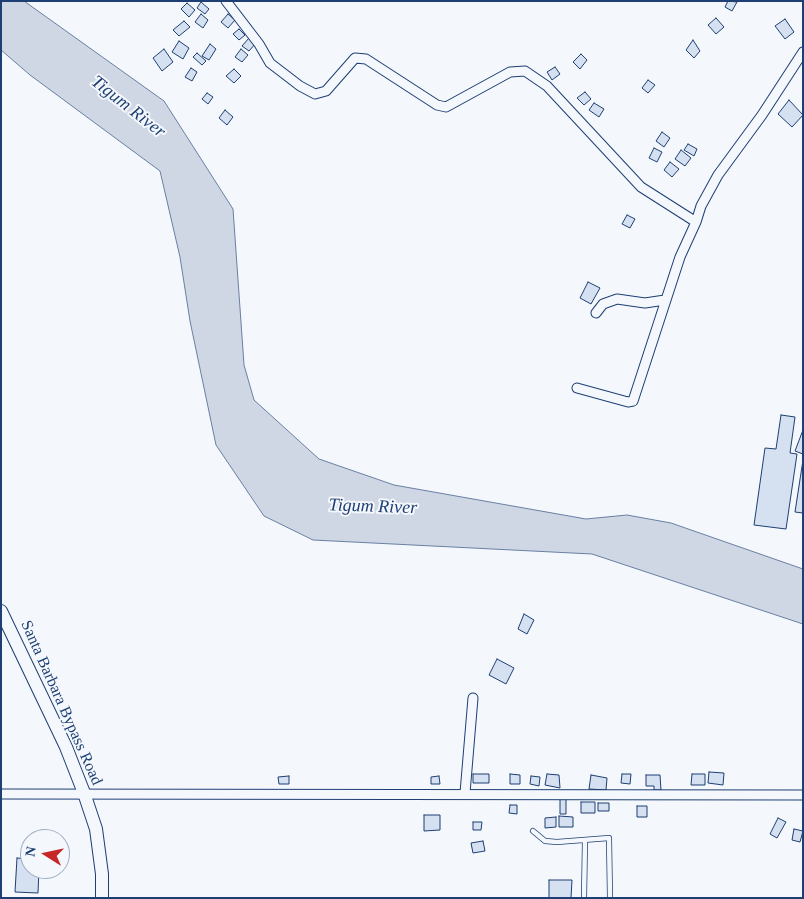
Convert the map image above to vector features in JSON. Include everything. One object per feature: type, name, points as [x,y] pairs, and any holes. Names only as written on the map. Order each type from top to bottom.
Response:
[{"type":"main road","name":"Santa Barbara Bypass Road","points":[[1,611],[66,747],[84,793],[96,829],[102,874],[102,898]]},
{"type":"street","points":[[226,1],[259,44],[270,63],[300,86],[315,94],[326,91],[350,62],[360,58],[374,64],[437,105],[446,107],[510,72],[525,71],[547,86],[641,187],[696,222]]},
{"type":"street","points":[[577,388],[628,402],[633,401],[680,257],[718,175],[762,115],[803,52]]},
{"type":"street","points":[[596,313],[603,304],[617,299],[645,303],[665,300]]},
{"type":"street","points":[[465,794],[473,698]]},
{"type":"street","points":[[1,794],[803,794]]},
{"type":"lane","points":[[533,832],[545,841],[567,842],[609,838],[610,898]]},
{"type":"lane","points":[[584,840],[584,898]]},
{"type":"water","name":"Tigum River","points":[[1,1],[24,1],[164,101],[233,209],[244,365],[254,400],[319,459],[394,485],[586,519],[627,515],[671,523],[803,569],[803,624],[592,554],[313,540],[264,516],[216,445],[190,321],[180,257],[160,171],[30,75],[1,50]]},
{"type":"building","points":[[728,1],[737,2],[732,11],[725,7]]},
{"type":"building","points":[[201,2],[209,9],[205,14],[197,8]]},
{"type":"building","points":[[187,3],[195,10],[189,17],[181,9]]},
{"type":"building","points":[[201,14],[208,20],[203,28],[195,22]]},
{"type":"building","points":[[228,14],[235,20],[228,28],[221,22]]},
{"type":"building","points":[[716,18],[724,27],[716,34],[708,25]]},
{"type":"building","points":[[785,19],[794,32],[785,39],[775,26]]},
{"type":"building","points":[[184,21],[190,27],[179,36],[173,30]]},
{"type":"building","points":[[239,29],[245,35],[239,40],[233,34]]},
{"type":"building","points":[[249,38],[256,43],[249,51],[242,46]]},
{"type":"building","points":[[693,40],[700,51],[694,58],[686,50]]},
{"type":"building","points":[[179,41],[189,48],[183,59],[172,52]]},
{"type":"building","points":[[210,44],[216,49],[209,60],[202,56]]},
{"type":"building","points":[[164,49],[173,62],[162,71],[153,58]]},
{"type":"building","points":[[241,49],[248,55],[242,62],[235,57]]},
{"type":"building","points":[[197,53],[206,61],[202,65],[193,57]]},
{"type":"building","points":[[581,54],[587,60],[580,69],[573,62]]},
{"type":"building","points":[[555,67],[560,74],[552,80],[547,72]]},
{"type":"building","points":[[191,68],[197,72],[192,81],[185,77]]},
{"type":"building","points":[[234,69],[241,76],[234,83],[226,76]]},
{"type":"building","points":[[648,80],[655,85],[648,93],[642,88]]},
{"type":"building","points":[[585,92],[591,99],[584,105],[577,98]]},
{"type":"building","points":[[207,93],[213,97],[208,104],[202,99]]},
{"type":"building","points":[[789,100],[803,115],[792,127],[778,114]]},
{"type":"building","points":[[594,103],[604,109],[599,117],[589,110]]},
{"type":"building","points":[[225,110],[233,117],[227,125],[219,118]]},
{"type":"building","points":[[662,132],[670,138],[664,147],[656,141]]},
{"type":"building","points":[[688,144],[697,149],[694,156],[684,150]]},
{"type":"building","points":[[654,148],[662,152],[657,162],[649,158]]},
{"type":"building","points":[[681,150],[691,158],[685,166],[675,159]]},
{"type":"building","points":[[670,162],[679,169],[672,177],[664,170]]},
{"type":"building","points":[[627,215],[635,219],[630,228],[622,224]]},
{"type":"building","points":[[588,282],[600,288],[591,304],[580,298]]},
{"type":"building","points":[[781,415],[795,417],[790,453],[797,454],[786,529],[754,525],[765,448],[776,449]]},
{"type":"building","points":[[803,430],[803,454],[795,451]]},
{"type":"building","points":[[803,460],[803,513],[795,512]]},
{"type":"building","points":[[524,614],[534,620],[527,634],[518,629]]},
{"type":"building","points":[[497,659],[514,668],[506,684],[489,675]]},
{"type":"building","points":[[709,772],[724,773],[723,785],[708,783]]},
{"type":"building","points":[[473,774],[489,774],[489,783],[473,783]]},
{"type":"building","points":[[510,774],[520,775],[520,784],[510,784]]},
{"type":"building","points":[[547,774],[559,775],[560,788],[545,785]]},
{"type":"building","points":[[622,774],[631,774],[630,784],[621,783]]},
{"type":"building","points":[[692,774],[705,774],[705,785],[691,785]]},
{"type":"building","points":[[591,775],[607,778],[606,790],[589,789]]},
{"type":"building","points":[[646,775],[660,775],[661,790],[654,790],[654,786],[646,786]]},
{"type":"building","points":[[289,776],[289,784],[279,784],[278,777]]},
{"type":"building","points":[[439,776],[440,784],[431,784],[431,777]]},
{"type":"building","points":[[531,776],[540,777],[539,786],[530,784]]},
{"type":"building","points":[[560,799],[566,799],[566,814],[560,814]]},
{"type":"building","points":[[581,802],[595,802],[595,813],[581,813]]},
{"type":"building","points":[[598,803],[609,803],[609,811],[598,811]]},
{"type":"building","points":[[510,805],[517,805],[517,814],[509,813]]},
{"type":"building","points":[[637,806],[647,806],[647,817],[637,817]]},
{"type":"building","points":[[424,815],[440,815],[440,830],[424,831]]},
{"type":"building","points":[[559,816],[573,817],[573,827],[559,827]]},
{"type":"building","points":[[556,817],[556,827],[545,828],[545,818]]},
{"type":"building","points":[[778,818],[786,822],[777,838],[770,834]]},
{"type":"building","points":[[473,822],[482,822],[481,830],[473,830]]},
{"type":"building","points":[[794,829],[803,831],[800,842],[792,840]]},
{"type":"building","points":[[483,841],[485,851],[473,853],[471,843]]},
{"type":"building","points":[[17,858],[20,858],[20,879],[39,879],[38,893],[15,892]]},
{"type":"building","points":[[549,880],[572,880],[571,898],[549,898]]}]
